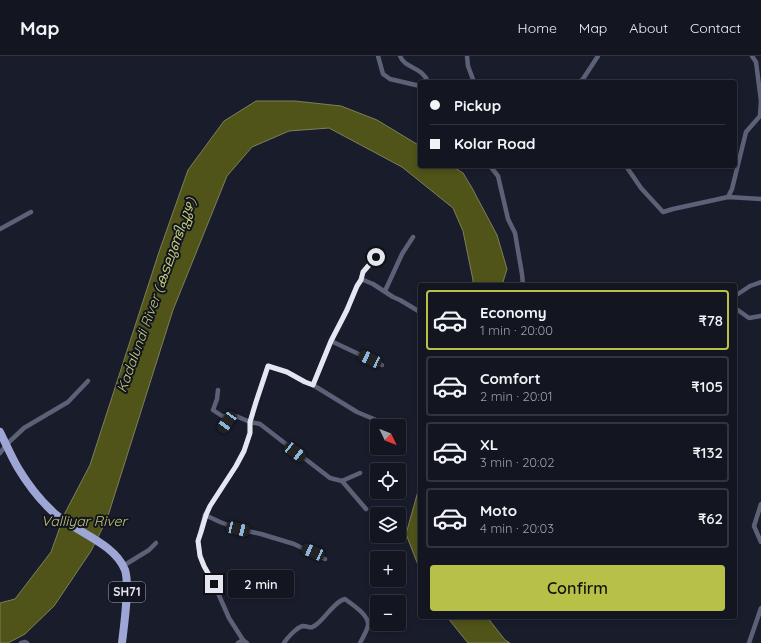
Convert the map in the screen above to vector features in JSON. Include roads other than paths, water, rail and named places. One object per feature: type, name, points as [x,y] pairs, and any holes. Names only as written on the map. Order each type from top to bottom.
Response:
[{"type":"main road","name":"SH71","points":[[0,432],[17,467],[38,498],[53,513],[107,548],[123,566],[127,590],[122,643]]},
{"type":"street","points":[[378,56],[383,74],[390,79],[418,86]]},
{"type":"street","points":[[400,56],[401,60],[419,70],[427,80]]},
{"type":"street","points":[[467,56],[468,66],[473,80]]},
{"type":"street","points":[[582,80],[598,56]]},
{"type":"street","points":[[728,197],[732,189],[746,132],[760,116],[761,101],[756,62],[752,56]]},
{"type":"street","points":[[492,168],[498,176],[508,220],[515,233],[523,283]]},
{"type":"street","points":[[627,168],[641,188],[663,212],[728,197],[761,199]]},
{"type":"street","points":[[0,230],[31,212]]},
{"type":"street","points":[[385,291],[402,254],[413,237]]},
{"type":"street","points":[[313,385],[331,341],[361,280],[363,272],[376,257]]},
{"type":"street","points":[[361,280],[373,284],[392,297],[418,311]]},
{"type":"street","points":[[737,295],[750,286],[761,282]]},
{"type":"street","points":[[737,309],[749,318],[761,316]]},
{"type":"street","points":[[331,341],[382,365]]},
{"type":"street","points":[[243,642],[229,618],[214,584],[204,566],[200,556],[198,541],[210,506],[244,451],[250,433],[250,422],[268,366],[287,372],[313,385],[357,412],[374,419]]},
{"type":"street","points":[[0,453],[6,444],[24,428],[68,402],[88,381]]},
{"type":"street","points":[[218,390],[217,399],[213,410],[222,416],[236,416],[250,422],[260,424],[330,478],[342,481],[366,509]]},
{"type":"street","points":[[222,429],[229,417]]},
{"type":"street","points":[[342,481],[360,473]]},
{"type":"street","points":[[761,504],[754,526],[761,542]]},
{"type":"street","points":[[206,515],[238,529],[294,544],[325,559]]},
{"type":"street","points":[[123,566],[149,550],[156,543]]},
{"type":"street","points":[[284,643],[297,629],[302,626],[311,628],[319,623],[337,604],[345,599],[367,618],[368,626],[360,643]]},
{"type":"street","points":[[749,643],[761,608]]},
{"type":"street","points":[[22,643],[27,643]]},
{"type":"water","name":"Valliyar River","points":[[256,101],[295,101],[341,106],[377,120],[418,145],[418,168],[455,168],[463,173],[497,235],[507,269],[503,283],[473,283],[463,231],[453,208],[402,167],[329,128],[289,131],[252,147],[227,176],[173,310],[107,519],[91,551],[54,606],[25,634],[8,643],[0,643],[0,603],[15,599],[51,552],[65,513],[90,465],[159,252],[188,170],[224,121]]},
{"type":"water","points":[[418,491],[418,565],[406,534]]},
{"type":"water","points":[[449,619],[489,619],[505,640],[510,643],[468,643]]},
{"type":"water label","name":"Kadalundi River (കടലുണ്ടിപ്പുഴ)","points":[[156,295]]}]
